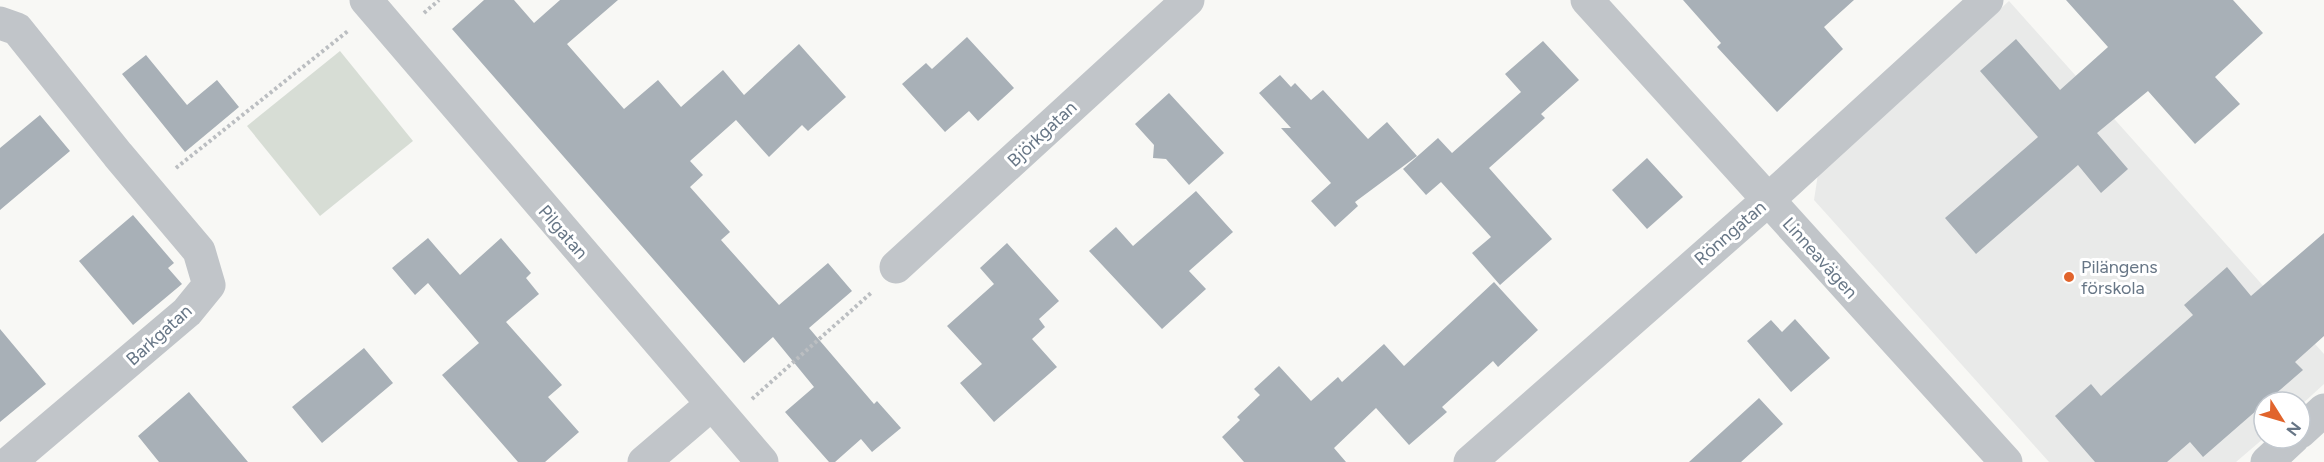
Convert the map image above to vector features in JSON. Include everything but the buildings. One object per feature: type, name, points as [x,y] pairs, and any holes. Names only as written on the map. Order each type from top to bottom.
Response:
[{"type":"street","name":"Björkgatan","points":[[896,267],[1188,0]]},
{"type":"street","name":"Linneavägen","points":[[1587,0],[2006,462]]},
{"type":"street","name":"Rönngatan","points":[[1470,462],[1768,200],[1987,0]]},
{"type":"street","name":"Pilgatan","points":[[370,5],[762,462]]},
{"type":"street","name":"Barkgatan","points":[[0,23],[17,28],[118,155],[199,251],[209,285],[187,312],[10,462]]},
{"type":"street","points":[[2312,421],[2324,410]]},
{"type":"street","points":[[644,462],[719,412]]},
{"type":"street","points":[[2267,462],[2280,450]]},
{"type":"path","points":[[148,191],[370,5]]},
{"type":"path","points":[[719,412],[879,286],[896,267]]},
{"type":"shaded area","name":"Pilängens förskola","points":[[2009,1],[2324,354],[2324,384],[2312,395],[2312,390],[2252,390],[2252,448],[2236,462],[2049,462],[1814,200],[1818,174]]},
{"type":"shaded area","points":[[340,51],[413,141],[320,216],[247,126]]},
{"type":"place","name":"Pilängens förskola","points":[[2069,277]]}]
